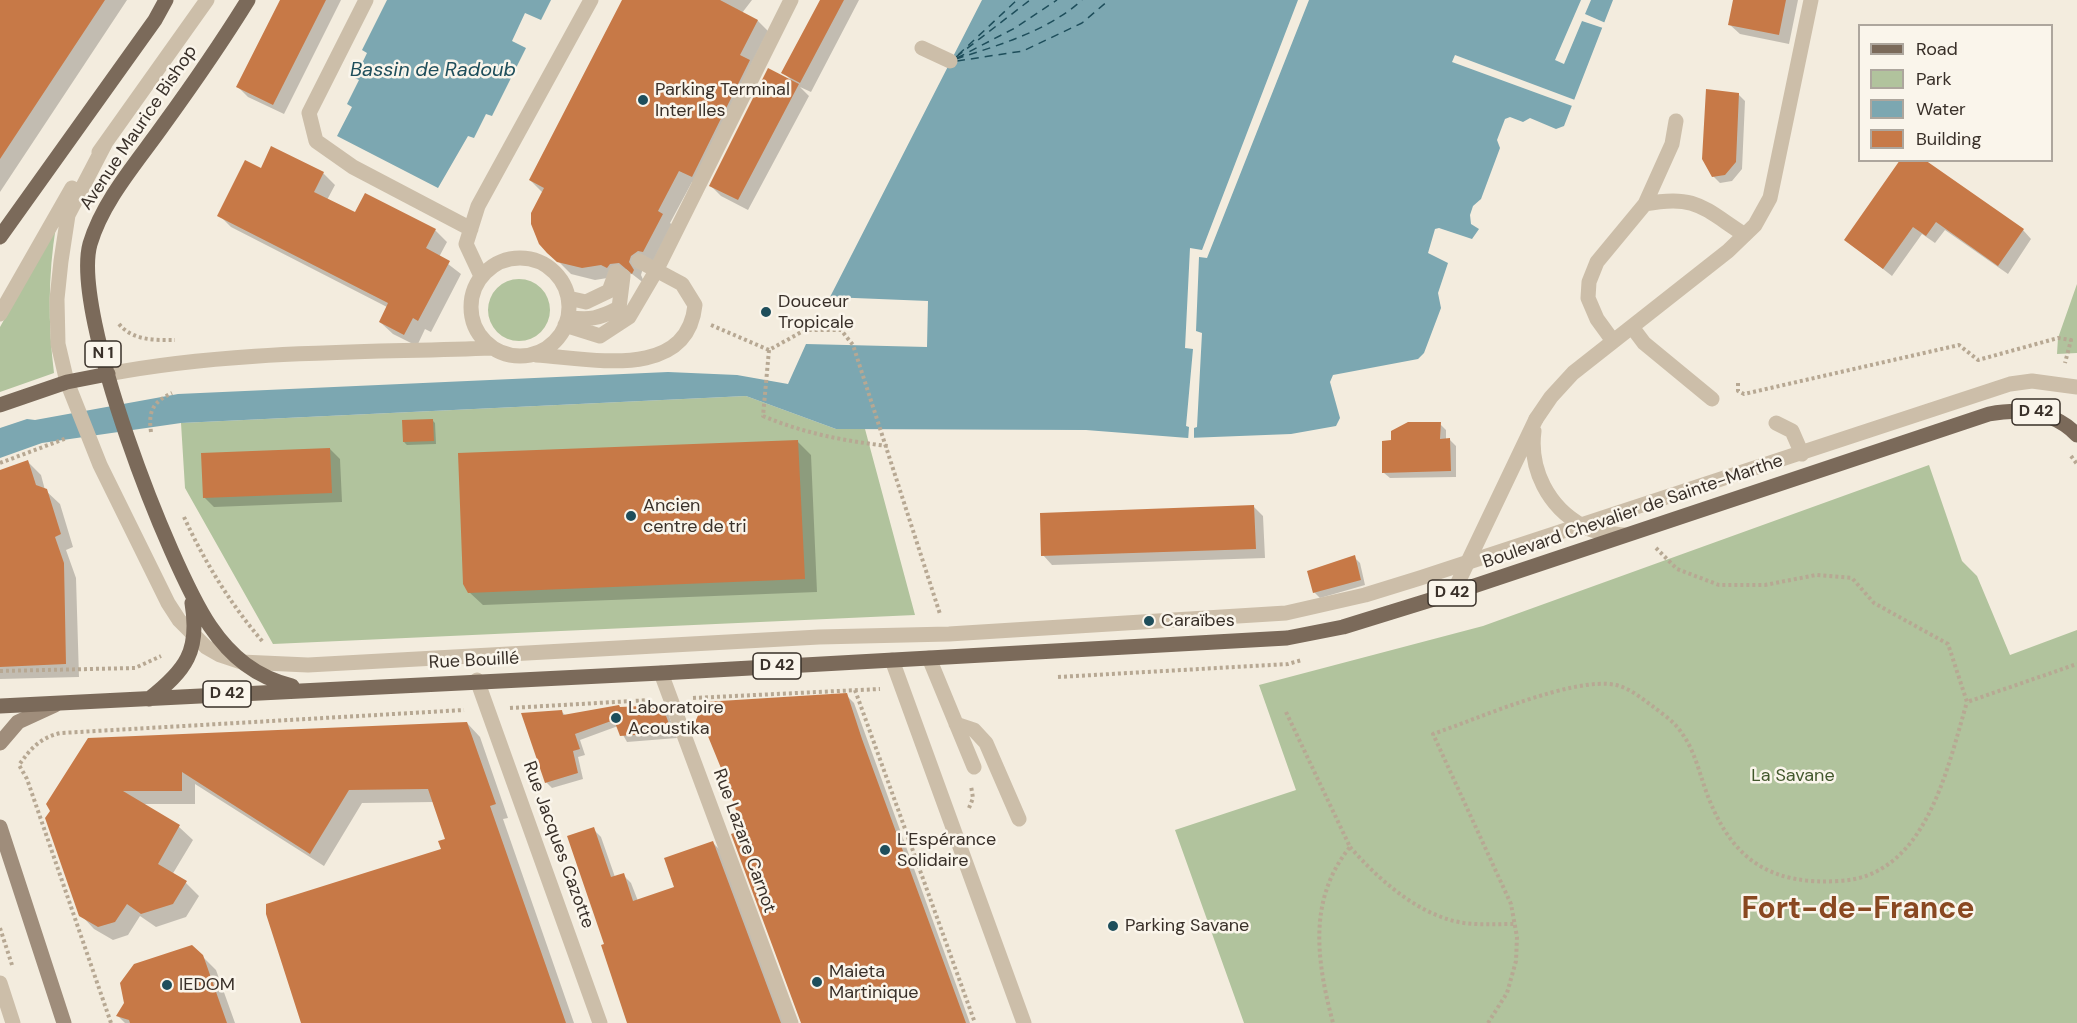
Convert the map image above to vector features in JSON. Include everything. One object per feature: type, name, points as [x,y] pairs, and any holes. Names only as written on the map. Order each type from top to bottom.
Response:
[{"type":"main road","points":[[0,237],[155,20],[166,0]]},
{"type":"main road","name":"Avenue Maurice Bishop","points":[[248,0],[134,166],[96,227],[90,246],[89,293],[108,374],[138,469],[190,593],[211,627],[242,662],[272,681],[306,690]]},
{"type":"main road","points":[[0,405],[67,382],[108,374]]},
{"type":"main road","name":"Boulevard Chevalier de Sainte-Marthe","points":[[892,660],[1287,638],[1343,627],[1453,592],[1989,414],[2020,410],[2043,414],[2065,424],[2077,435]]},
{"type":"main road","name":"Avenue Maurice Bishop","points":[[149,699],[170,682],[187,662],[194,637],[190,593]]},
{"type":"main road","name":"Rue Bouillé","points":[[0,706],[892,660]]},
{"type":"main road","points":[[0,743],[18,722],[58,704]]},
{"type":"main road","points":[[0,827],[64,1023]]},
{"type":"street","points":[[0,314],[50,222],[73,187],[207,0]]},
{"type":"street","points":[[366,0],[309,113],[316,141],[353,167],[471,229]]},
{"type":"street","points":[[481,276],[466,244],[478,206],[591,0]]},
{"type":"street","points":[[567,321],[600,336],[629,317],[656,271],[791,0]]},
{"type":"street","points":[[1453,592],[1536,419],[1551,397],[1573,373],[1755,225],[1770,198],[1811,0]]},
{"type":"street","points":[[922,48],[951,62]]},
{"type":"street","points":[[1613,341],[1597,319],[1588,298],[1589,282],[1597,262],[1645,204],[1672,144],[1676,121]]},
{"type":"street","points":[[105,144],[68,215],[57,299],[58,344],[67,382],[100,465],[168,603],[194,637],[220,655],[242,662],[308,665],[819,637],[949,633],[1286,613],[1365,595],[1465,564],[2010,384],[2032,381],[2077,387]]},
{"type":"street","points":[[1645,204],[1664,200],[1690,201],[1745,235]]},
{"type":"street","points":[[492,348],[480,336],[472,322],[470,306],[473,290],[481,276],[493,265],[507,259],[523,258],[539,261],[552,270],[562,283],[568,298],[567,321],[558,339],[546,349],[533,355]]},
{"type":"street","points":[[108,374],[162,364],[244,357],[492,348],[512,355],[638,362],[669,351],[689,328],[694,305],[682,285],[639,261]]},
{"type":"street","points":[[567,321],[600,318],[619,308],[619,274],[609,291],[586,302],[568,298]]},
{"type":"street","points":[[1632,327],[1644,342],[1712,399]]},
{"type":"street","points":[[1536,419],[1533,449],[1537,474],[1551,499],[1583,526],[1624,535]]},
{"type":"street","points":[[1776,423],[1792,431],[1802,454]]},
{"type":"street","points":[[929,658],[974,767]]},
{"type":"street","points":[[892,660],[1024,1023]]},
{"type":"street","name":"Rue Lazare Carnot","points":[[661,673],[791,1023]]},
{"type":"street","name":"Rue Jacques Cazotte","points":[[477,680],[600,1023]]},
{"type":"street","points":[[956,724],[974,730],[986,743],[1019,819]]},
{"type":"street","points":[[0,983],[13,1023]]},
{"type":"path","points":[[693,318],[769,350]]},
{"type":"path","points":[[114,319],[126,333],[140,338],[180,340]]},
{"type":"path","points":[[769,350],[805,330],[841,330],[854,345],[942,620]]},
{"type":"path","points":[[1738,383],[1738,391],[1744,394],[1959,345],[1978,360],[2058,338],[2071,340],[2064,366]]},
{"type":"path","points":[[769,350],[763,416],[784,425],[847,442],[888,446]]},
{"type":"path","points":[[153,438],[150,428],[152,409],[157,400],[172,393]]},
{"type":"path","points":[[0,463],[55,444]]},
{"type":"path","points":[[179,507],[197,545],[235,606],[266,644]]},
{"type":"path","points":[[1488,1023],[1507,993],[1516,961],[1515,924],[1511,904],[1493,861],[1433,734],[1565,688],[1592,683],[1616,686],[1634,693],[1681,732],[1724,830],[1746,857],[1772,874],[1794,880],[1847,881],[1869,875],[1888,866],[1919,831],[1942,781],[1967,702],[1948,644],[1874,603],[1852,578],[1816,575],[1765,585],[1719,585],[1677,568],[1655,547]]},
{"type":"path","points":[[0,671],[135,668],[163,654]]},
{"type":"path","points":[[1967,702],[2077,664]]},
{"type":"path","points":[[111,1023],[27,779],[19,765],[39,742],[49,735],[488,708],[879,688],[884,694]]},
{"type":"path","points":[[855,690],[975,1023]]},
{"type":"path","points":[[1286,712],[1350,847],[1370,870],[1401,894],[1443,918],[1464,923],[1515,924]]},
{"type":"path","points":[[1333,1023],[1321,979],[1317,933],[1322,902],[1342,857],[1350,847]]},
{"type":"green space","points":[[56,226],[51,263],[50,300],[54,373],[0,392],[0,327]]},
{"type":"green space","points":[[513,279],[525,279],[541,288],[548,298],[550,310],[548,322],[541,332],[525,341],[513,341],[502,336],[493,327],[488,316],[488,304],[493,293],[502,284]]},
{"type":"green space","points":[[2077,284],[2077,353],[2057,354],[2058,338]]},
{"type":"green space","points":[[746,396],[836,429],[865,429],[915,615],[273,644],[185,488],[181,423]]},
{"type":"green space","name":"La Savane","points":[[1929,465],[1962,561],[1977,576],[2010,655],[2077,630],[2077,1023],[1244,1023],[1175,830],[1296,790],[1259,685],[1483,626]]},
{"type":"water","name":"Bassin de Radoub","points":[[387,0],[551,0],[541,20],[525,13],[512,41],[526,48],[492,116],[486,114],[474,138],[468,136],[438,188],[337,136],[352,107],[347,104],[359,80],[355,78],[367,53],[362,50]]},
{"type":"water","points":[[982,0],[1613,0],[1564,126],[1556,129],[1530,118],[1523,122],[1510,117],[1505,119],[1497,140],[1500,148],[1481,199],[1473,206],[1470,215],[1471,224],[1479,229],[1472,239],[1439,228],[1435,229],[1428,253],[1448,263],[1438,293],[1441,308],[1424,353],[1418,359],[1333,375],[1330,382],[1340,418],[1336,426],[1291,434],[1188,438],[1086,430],[836,429],[746,396],[181,423],[42,443],[0,458],[0,428],[27,419],[35,420],[178,394],[668,372],[737,375],[788,384],[806,344],[927,347],[928,301],[830,297]]},
{"type":"pier","points":[[1298,0],[1309,0],[1207,258],[1199,257],[1196,331],[1202,333],[1197,427],[1194,428],[1194,441],[1188,441],[1189,427],[1186,426],[1193,349],[1185,348],[1190,248],[1202,250]]},
{"type":"pier","points":[[1581,0],[1591,0],[1585,14],[1608,24],[1606,29],[1582,21],[1564,64],[1555,60]]},
{"type":"pier","points":[[1455,55],[1578,101],[1575,107],[1452,62]]},
{"type":"building","points":[[0,0],[105,0],[0,159]]},
{"type":"building","points":[[280,0],[326,0],[273,105],[236,87]]},
{"type":"building","name":"Parking Terminal Inter Iles","points":[[622,0],[720,0],[758,20],[740,55],[750,60],[692,177],[679,171],[658,211],[663,214],[643,252],[638,251],[631,256],[629,262],[634,270],[632,274],[619,263],[610,264],[607,268],[601,265],[582,268],[557,262],[547,253],[539,244],[531,224],[531,213],[544,188],[529,180]]},
{"type":"building","points":[[820,0],[844,0],[800,83],[781,73]]},
{"type":"building","points":[[1733,0],[1786,0],[1779,35],[1728,25]]},
{"type":"building","points":[[768,68],[799,84],[738,200],[709,186]]},
{"type":"building","points":[[1706,89],[1739,93],[1736,162],[1725,175],[1712,177],[1702,159]]},
{"type":"building","points":[[271,146],[324,172],[314,192],[355,212],[365,193],[436,229],[426,248],[450,261],[418,321],[413,318],[404,335],[379,322],[388,303],[217,216],[245,160],[261,168]]},
{"type":"building","points":[[1899,162],[1928,162],[2024,229],[1998,266],[1936,222],[1926,236],[1913,227],[1883,269],[1844,240]]},
{"type":"building","points":[[433,419],[434,441],[403,442],[402,420]]},
{"type":"building","points":[[1408,422],[1441,422],[1440,439],[1450,438],[1451,471],[1382,473],[1382,441],[1391,440],[1391,431]]},
{"type":"building","name":"Ancien centre de tri","points":[[798,440],[805,579],[468,593],[463,584],[458,453]]},
{"type":"building","points":[[330,448],[332,493],[203,498],[201,453]]},
{"type":"building","points":[[28,460],[36,485],[47,489],[61,534],[55,537],[64,563],[66,664],[0,667],[0,470]]},
{"type":"building","points":[[1254,505],[1256,549],[1041,556],[1040,513]]},
{"type":"building","points":[[1355,555],[1361,580],[1313,593],[1307,571]]},
{"type":"building","points":[[847,693],[966,1023],[801,1023],[731,834],[743,830],[723,773],[705,729],[692,729],[704,702]]},
{"type":"building","points":[[619,705],[620,707],[662,705],[672,732],[620,736],[614,720],[575,734],[580,749],[573,751],[578,773],[545,783],[521,713],[562,710],[563,715]]},
{"type":"building","points":[[467,722],[496,804],[490,806],[566,1023],[301,1023],[266,914],[266,904],[441,849],[438,841],[445,839],[428,789],[349,790],[310,854],[182,772],[182,791],[123,791],[180,825],[158,864],[187,881],[173,904],[141,914],[127,904],[115,922],[98,927],[79,916],[45,818],[50,811],[46,804],[88,738]]},
{"type":"building","points":[[594,827],[611,877],[624,873],[633,901],[674,887],[664,858],[713,841],[781,1023],[627,1023],[601,945],[604,944],[567,836]]},
{"type":"building","name":"IEDOM","points":[[192,945],[203,955],[227,1023],[130,1023],[129,1020],[116,1016],[124,1003],[120,983],[134,964]]},
{"type":"ferry route","points":[[958,55],[1017,0]]},
{"type":"ferry route","points":[[956,57],[1030,0]]},
{"type":"ferry route","points":[[957,58],[1015,28],[1057,0]]},
{"type":"ferry route","points":[[956,59],[1039,29],[1069,11],[1082,0]]},
{"type":"ferry route","points":[[957,61],[1023,51],[1082,23],[1109,0]]},
{"type":"place","name":"Parking Terminal Inter Iles","points":[[643,100]]},
{"type":"place","name":"Douceur Tropicale","points":[[766,312]]},
{"type":"place","name":"Ancien centre de tri","points":[[631,516]]},
{"type":"place","name":"Caraïbes","points":[[1149,621]]},
{"type":"place","name":"Laboratoire Acoustika","points":[[616,718]]},
{"type":"place","name":"L'Espérance Solidaire","points":[[885,850]]},
{"type":"place","name":"Parking Savane","points":[[1113,926]]},
{"type":"place","name":"Maieta Martinique","points":[[817,982]]},
{"type":"place","name":"IEDOM","points":[[167,985]]},
{"type":"district","name":"Fort-de-France","points":[[1858,910]]}]
